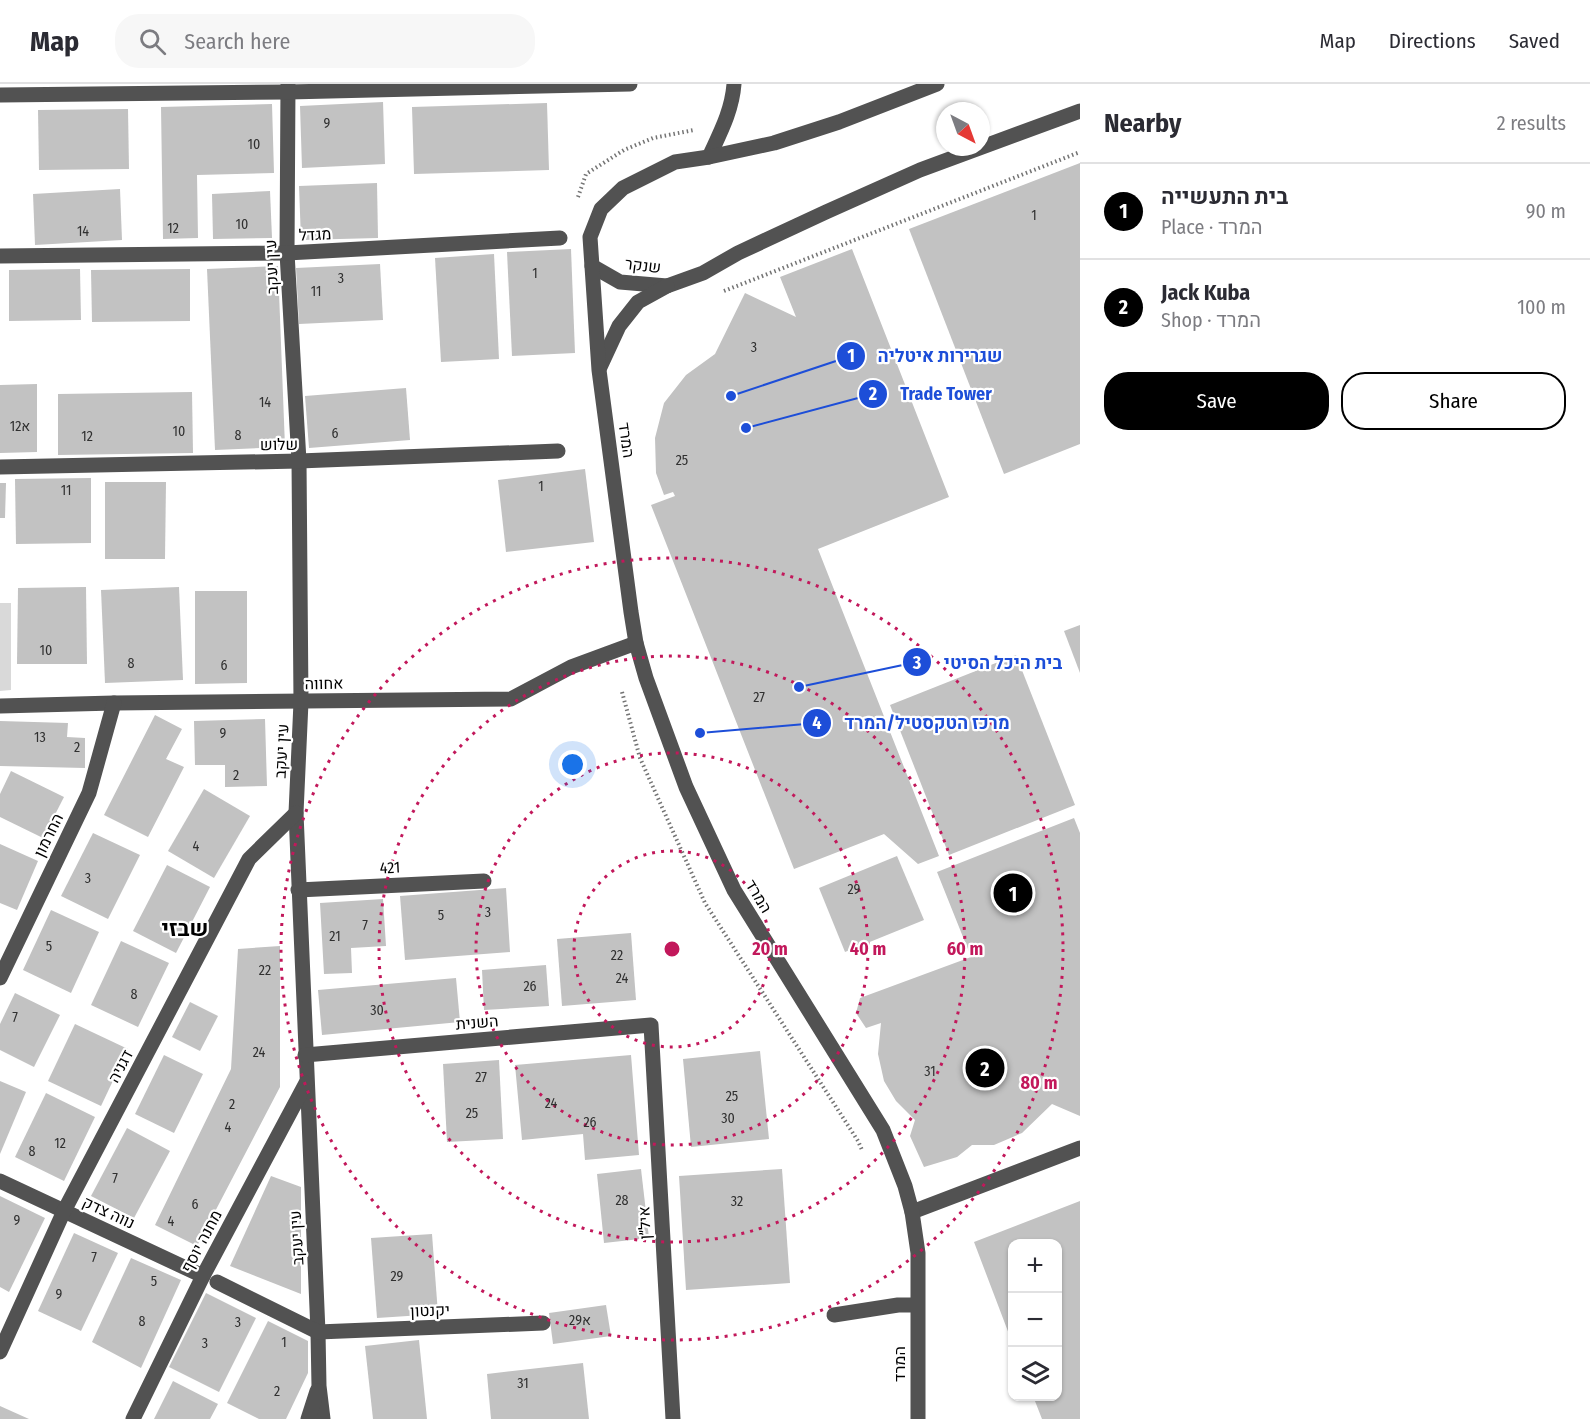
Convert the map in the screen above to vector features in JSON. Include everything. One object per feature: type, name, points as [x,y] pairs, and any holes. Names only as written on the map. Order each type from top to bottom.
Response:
[{"type":"street","points":[[0,95],[288,88],[630,84]]},
{"type":"street","points":[[709,157],[733,100],[734,84]]},
{"type":"street","points":[[592,266],[590,237],[601,209],[623,188],[675,162],[774,143],[839,122],[937,84]]},
{"type":"street","name":"עין יעקב","points":[[288,88],[287,253],[299,461],[302,702],[296,813],[298,890],[319,1386],[323,1419]]},
{"type":"street","name":"שנקר","points":[[592,266],[620,282],[667,286],[703,273],[738,253],[920,170],[1080,111]]},
{"type":"street","name":"מגדל","points":[[0,256],[287,253],[560,238]]},
{"type":"street","name":"המרד","points":[[592,266],[599,370],[636,643],[646,678],[686,787],[729,879],[883,1130],[905,1186],[912,1212],[918,1253],[918,1419]]},
{"type":"street","points":[[599,370],[619,326],[638,302],[667,286]]},
{"type":"street","name":"שלוש","points":[[0,467],[299,461],[558,451]]},
{"type":"street","name":"אחווה","points":[[0,706],[511,699],[571,667],[636,643]]},
{"type":"street","name":"החרמון","points":[[0,978],[89,793],[114,703]]},
{"type":"street","name":"דגניה","points":[[0,1352],[64,1211],[249,859],[296,813]]},
{"type":"street","name":"421","points":[[298,890],[484,881]]},
{"type":"street","name":"השנית","points":[[305,1055],[651,1025]]},
{"type":"street","name":"איל״ן","points":[[651,1025],[673,1419]]},
{"type":"street","name":"מחנה יוסף","points":[[133,1419],[210,1279],[258,1172],[307,1082]]},
{"type":"street","points":[[912,1212],[1080,1148]]},
{"type":"street","name":"נווה צדק","points":[[0,1181],[318,1332]]},
{"type":"street","points":[[834,1315],[898,1305],[917,1305]]},
{"type":"street","name":"יקנטון","points":[[318,1332],[543,1323]]},
{"type":"street","points":[[308,1419],[319,1386]]},
{"type":"path","points":[[576,202],[586,174],[624,150],[653,138],[698,130]]},
{"type":"path","points":[[717,294],[1080,152]]},
{"type":"path","points":[[613,652],[640,758],[705,903],[858,1141],[862,1151]]},
{"type":"shaded area","points":[[0,603],[11,603],[11,690],[0,691]]},
{"type":"building","points":[[383,102],[385,164],[302,168],[300,106]]},
{"type":"building","points":[[547,103],[549,170],[414,174],[412,107]]},
{"type":"building","points":[[272,104],[274,173],[197,175],[198,238],[163,239],[161,107]]},
{"type":"building","points":[[128,109],[129,169],[39,170],[38,110]]},
{"type":"building","points":[[1080,163],[1080,444],[1004,474],[909,229]]},
{"type":"building","points":[[377,183],[378,238],[301,240],[299,186]]},
{"type":"building","points":[[120,189],[122,240],[35,245],[33,194]]},
{"type":"building","points":[[270,191],[272,238],[213,239],[212,194]]},
{"type":"building","points":[[571,249],[575,353],[512,356],[507,252]]},
{"type":"building","points":[[852,249],[949,497],[818,549],[939,856],[918,864],[884,834],[794,869],[651,505],[675,496],[673,492],[664,495],[656,473],[655,438],[664,403],[686,375],[715,354],[745,293],[796,317],[780,277]]},
{"type":"building","points":[[494,254],[499,359],[441,362],[435,258]]},
{"type":"building","points":[[380,264],[383,320],[299,324],[296,268]]},
{"type":"building","points":[[278,266],[285,447],[215,450],[207,269]]},
{"type":"building","points":[[80,269],[81,320],[9,321],[9,270]]},
{"type":"building","points":[[190,269],[190,321],[92,322],[91,270]]},
{"type":"building","points":[[37,384],[37,452],[0,453],[0,385]]},
{"type":"building","points":[[406,388],[410,440],[309,448],[305,396]]},
{"type":"building","points":[[192,392],[193,453],[58,455],[58,394]]},
{"type":"building","points":[[585,469],[594,542],[506,552],[498,480]]},
{"type":"building","points":[[91,478],[91,543],[16,544],[15,479]]},
{"type":"building","points":[[105,482],[166,482],[165,559],[105,559]]},
{"type":"building","points":[[0,483],[6,483],[5,518],[0,518]]},
{"type":"building","points":[[86,587],[87,664],[17,664],[18,588]]},
{"type":"building","points":[[179,587],[183,680],[105,683],[101,590]]},
{"type":"building","points":[[195,591],[247,591],[247,683],[195,684]]},
{"type":"building","points":[[1080,625],[1080,673],[1064,631]]},
{"type":"building","points":[[1016,655],[1075,805],[949,855],[890,705]]},
{"type":"building","points":[[155,715],[182,729],[166,759],[184,767],[148,837],[104,815]]},
{"type":"building","points":[[265,719],[267,786],[225,787],[225,765],[195,765],[194,721]]},
{"type":"building","points":[[0,721],[68,723],[67,737],[85,738],[85,768],[0,766]]},
{"type":"building","points":[[11,771],[64,797],[43,838],[0,817],[0,794]]},
{"type":"building","points":[[204,789],[250,816],[214,878],[168,851]]},
{"type":"building","points":[[1074,818],[1080,833],[1080,1116],[1052,1104],[1022,1133],[994,1145],[972,1145],[957,1157],[924,1167],[910,1136],[915,1120],[896,1101],[884,1081],[878,1054],[881,1023],[866,1028],[856,1013],[860,998],[971,957],[937,872]]},
{"type":"building","points":[[93,833],[140,855],[108,919],[61,896]]},
{"type":"building","points":[[0,844],[38,861],[17,910],[0,903]]},
{"type":"building","points":[[897,856],[924,920],[845,952],[819,888]]},
{"type":"building","points":[[167,865],[210,887],[176,953],[133,931]]},
{"type":"building","points":[[506,888],[510,952],[405,960],[400,896]]},
{"type":"building","points":[[383,899],[386,946],[351,948],[352,973],[324,974],[320,903]]},
{"type":"building","points":[[51,910],[99,932],[71,993],[23,970]]},
{"type":"building","points":[[631,933],[636,1000],[562,1006],[557,939]]},
{"type":"building","points":[[121,941],[169,963],[138,1027],[91,1005]]},
{"type":"building","points":[[280,946],[280,1087],[197,1246],[155,1225],[231,1069],[238,949]]},
{"type":"building","points":[[546,965],[549,1006],[484,1010],[482,970]]},
{"type":"building","points":[[456,978],[460,1022],[322,1035],[318,990]]},
{"type":"building","points":[[15,993],[60,1015],[34,1067],[0,1050],[0,1024]]},
{"type":"building","points":[[190,1002],[218,1016],[200,1051],[172,1037]]},
{"type":"building","points":[[75,1024],[128,1049],[101,1106],[48,1081]]},
{"type":"building","points":[[760,1051],[769,1139],[691,1147],[683,1059]]},
{"type":"building","points":[[164,1055],[203,1074],[174,1133],[135,1114]]},
{"type":"building","points":[[631,1055],[639,1155],[585,1160],[583,1134],[522,1140],[515,1065]]},
{"type":"building","points":[[499,1060],[503,1139],[447,1142],[443,1064]]},
{"type":"building","points":[[0,1081],[26,1092],[0,1154]]},
{"type":"building","points":[[46,1093],[95,1117],[64,1181],[15,1157]]},
{"type":"building","points":[[127,1128],[170,1151],[134,1218],[91,1196]]},
{"type":"building","points":[[641,1169],[649,1238],[604,1243],[597,1174]]},
{"type":"building","points":[[782,1169],[790,1283],[686,1290],[679,1176]]},
{"type":"building","points":[[271,1176],[301,1187],[301,1294],[230,1266]]},
{"type":"building","points":[[0,1196],[45,1218],[9,1292],[0,1287]]},
{"type":"building","points":[[1080,1201],[1080,1419],[1042,1419],[1035,1401],[1062,1401],[1062,1239],[1008,1239],[1008,1331],[974,1242]]},
{"type":"building","points":[[74,1233],[118,1253],[81,1331],[38,1311]]},
{"type":"building","points":[[432,1234],[438,1314],[377,1318],[371,1238]]},
{"type":"building","points":[[131,1258],[181,1280],[141,1368],[92,1342]]},
{"type":"building","points":[[206,1293],[256,1318],[219,1392],[169,1367]]},
{"type":"building","points":[[606,1305],[611,1336],[553,1344],[549,1313]]},
{"type":"building","points":[[268,1321],[308,1341],[308,1373],[286,1419],[259,1419],[227,1403]]},
{"type":"building","points":[[419,1340],[427,1419],[373,1419],[365,1346]]},
{"type":"building","points":[[583,1363],[589,1419],[491,1419],[487,1374]]},
{"type":"building","points":[[173,1381],[218,1404],[210,1419],[154,1419]]},
{"type":"building","points":[[0,1406],[29,1419],[0,1419]]},
{"type":"place","name":"שגרירות איטליה","points":[[731,396]]},
{"type":"place","name":"Trade Tower","points":[[746,428]]},
{"type":"place","name":"בית היכל הסיטי","points":[[799,687]]},
{"type":"place","name":"מרכז הטקסטיל/המרד","points":[[700,733]]},
{"type":"place","name":"בית התעשייה","points":[[1013,893]]},
{"type":"place","name":"Jack Kuba","points":[[985,1068]]},
{"type":"district","name":"שבזי","points":[[185,928]]}]
